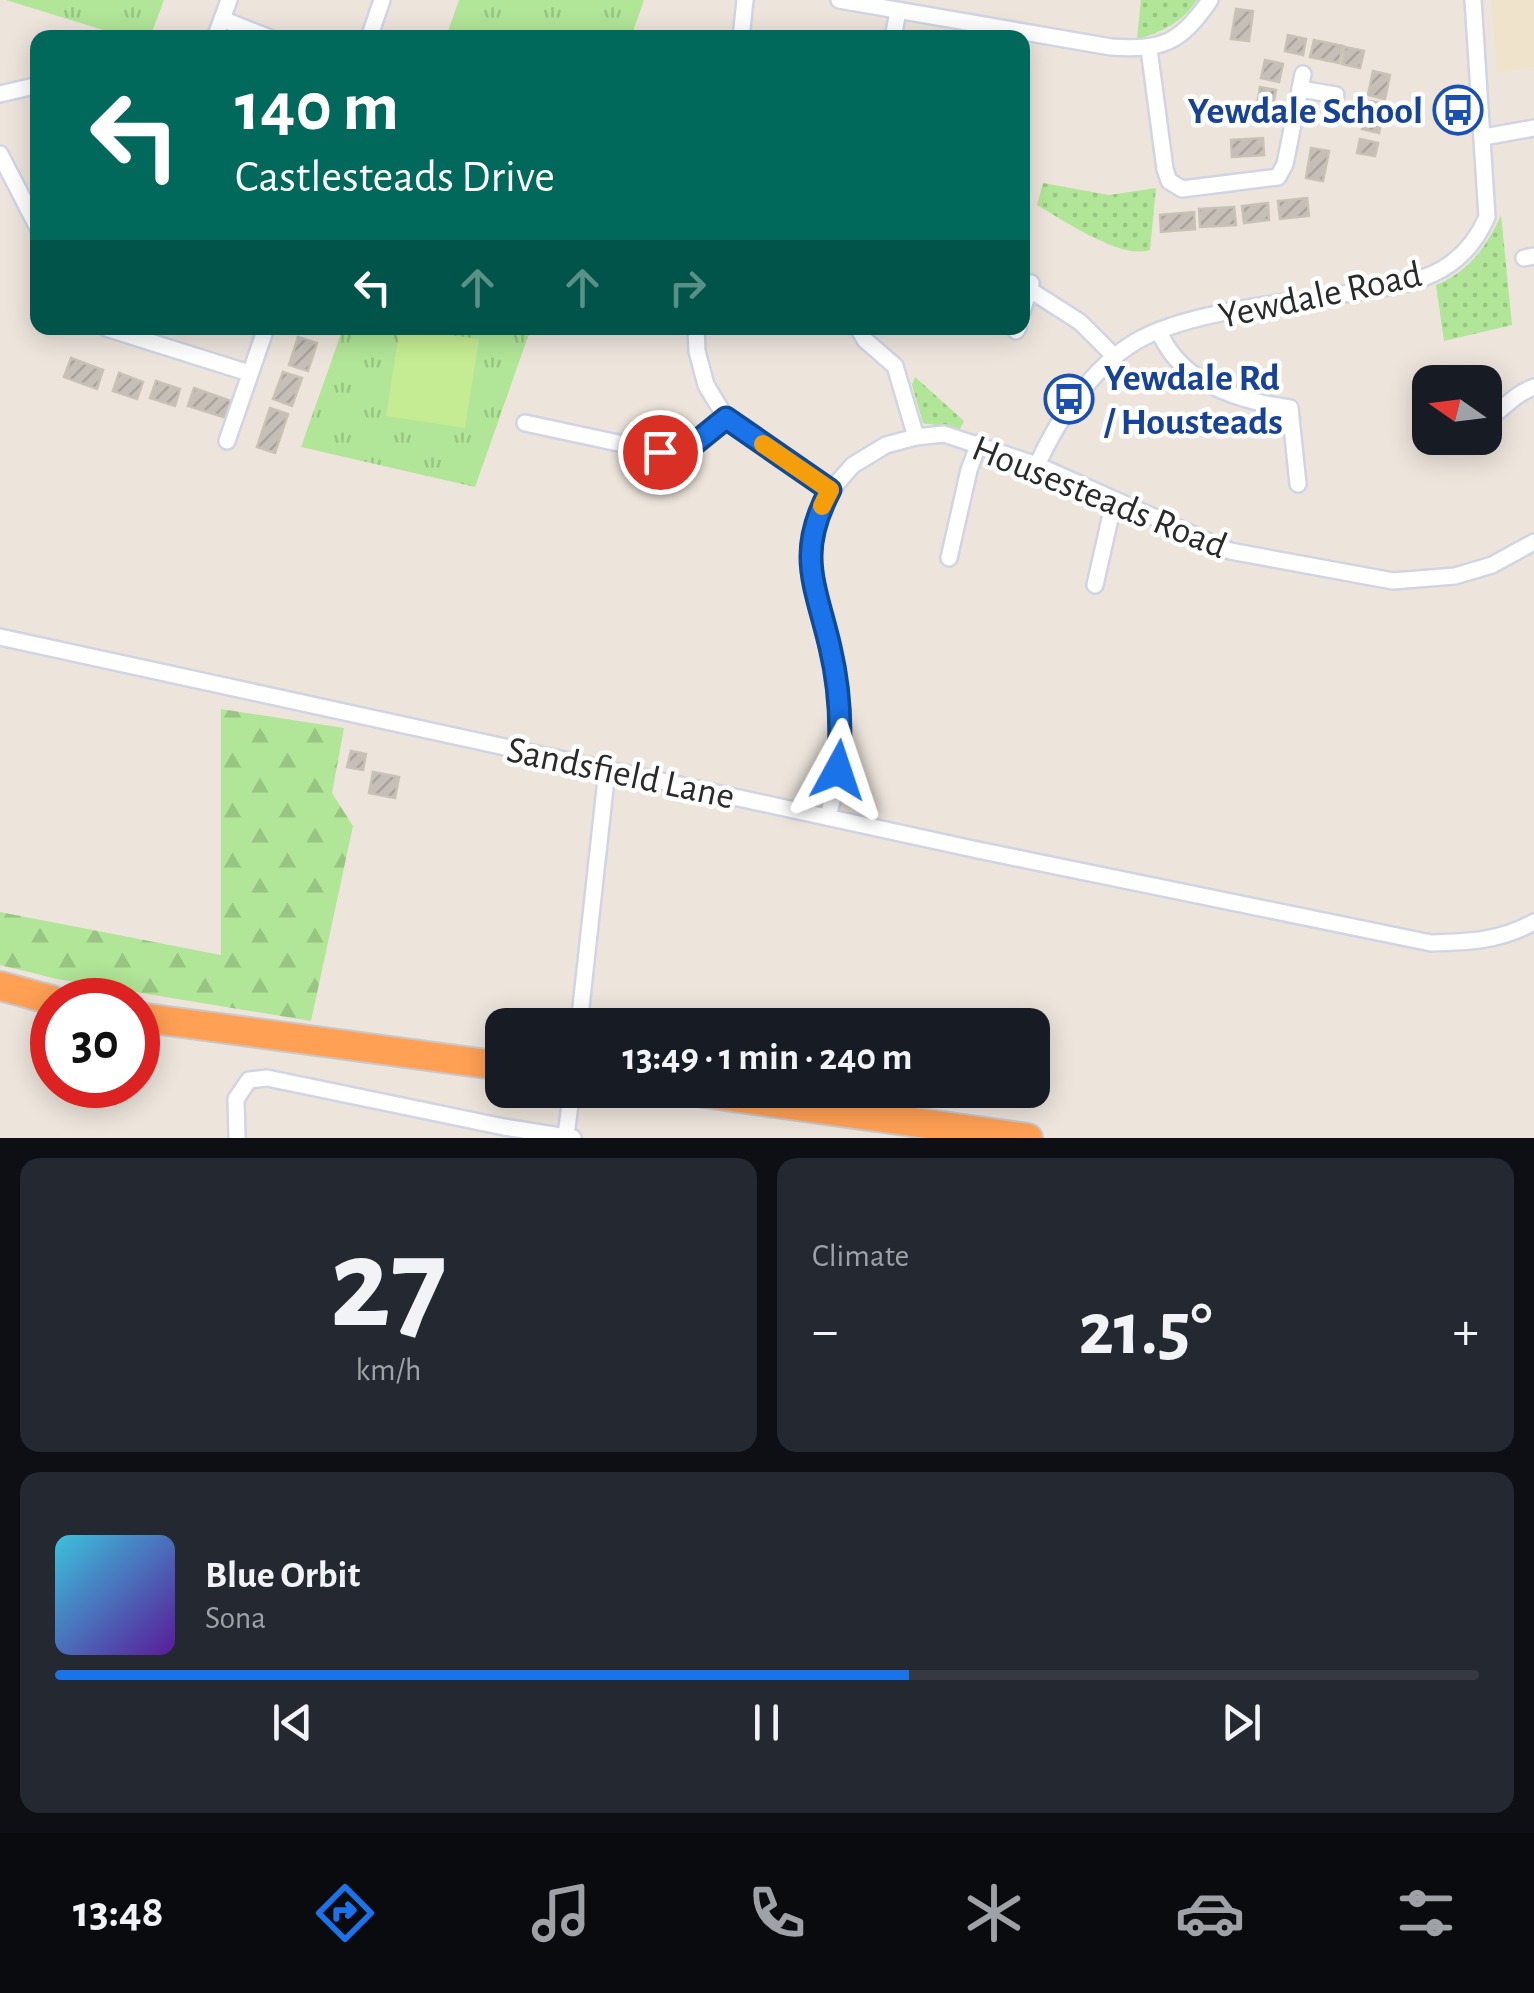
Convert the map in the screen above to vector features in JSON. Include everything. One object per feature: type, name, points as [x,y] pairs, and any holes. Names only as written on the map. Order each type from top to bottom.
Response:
[{"type":"highway","points":[[0,986],[30,994]]},
{"type":"highway","points":[[160,1020],[485,1064]]},
{"type":"highway","points":[[812,1108],[1028,1138]]},
{"type":"street","points":[[218,30],[230,0]]},
{"type":"street","points":[[372,30],[382,0]]},
{"type":"street","points":[[742,30],[745,0]]},
{"type":"street","points":[[839,0],[898,10],[930,8],[1111,46],[1149,49],[1183,32],[1210,0]]},
{"type":"street","name":"Yewdale Road","points":[[1036,465],[1070,407],[1114,356],[1138,340],[1196,319],[1411,283],[1450,264],[1478,236],[1487,217],[1473,0]]},
{"type":"street","points":[[894,30],[898,10]]},
{"type":"street","points":[[222,20],[249,30]]},
{"type":"street","points":[[1149,49],[1165,169],[1169,181],[1182,188],[1278,177],[1285,164],[1302,81],[1336,95]]},
{"type":"street","points":[[0,94],[30,86]]},
{"type":"street","points":[[1484,137],[1534,128]]},
{"type":"street","points":[[0,154],[30,212]]},
{"type":"street","points":[[1030,287],[1031,284],[1080,322],[1114,356]]},
{"type":"street","points":[[1160,331],[1178,364],[1201,379],[1246,402],[1290,408],[1298,484]]},
{"type":"street","points":[[128,335],[249,373]]},
{"type":"street","points":[[227,441],[263,335]]},
{"type":"street","points":[[696,335],[706,385],[726,418],[830,490]]},
{"type":"street","points":[[862,335],[896,369],[916,436]]},
{"type":"street","points":[[1502,409],[1518,392],[1534,387]]},
{"type":"street","points":[[526,423],[660,452],[689,448],[726,418]]},
{"type":"street","name":"Housesteads Road","points":[[828,817],[838,770],[842,719],[831,649],[809,563],[818,512],[830,490],[853,465],[886,445],[916,436],[944,434],[1036,465],[1230,551],[1393,581],[1455,576],[1492,565],[1534,542]]},
{"type":"street","points":[[949,558],[969,470],[979,444]]},
{"type":"street","points":[[1095,585],[1114,500]]},
{"type":"street","name":"Sandsfield Lane","points":[[0,637],[1431,943],[1486,941],[1534,922]]},
{"type":"street","points":[[581,1008],[608,770]]},
{"type":"street","points":[[237,1138],[236,1099],[249,1080],[268,1078],[504,1128],[570,1136],[570,1108]]},
{"type":"shaded area","points":[[1491,0],[1534,0],[1534,67],[1497,73]]},
{"type":"green space","points":[[6,0],[164,0],[153,30],[103,30]]},
{"type":"green space","points":[[459,0],[644,0],[633,30],[448,30]]},
{"type":"green space","points":[[1141,0],[1197,0],[1171,25],[1137,39]]},
{"type":"green space","points":[[1043,183],[1109,195],[1156,188],[1150,250],[1138,252],[1108,244],[1037,205]]},
{"type":"green space","points":[[1501,215],[1512,325],[1444,341],[1436,285],[1476,257]]},
{"type":"green space","points":[[341,335],[529,335],[475,487],[301,447]]},
{"type":"green space","points":[[399,335],[479,339],[465,428],[386,416]]},
{"type":"green space","points":[[915,377],[964,421],[960,429],[923,423],[912,385]]},
{"type":"green space","points":[[221,709],[344,728],[332,793],[353,826],[311,1021],[160,996],[160,978],[53,978],[0,965],[0,912],[221,955]]},
{"type":"building","points":[[1236,9],[1253,11],[1249,41],[1231,39]]},
{"type":"building","points":[[1288,35],[1306,39],[1303,55],[1285,51]]},
{"type":"building","points":[[1314,40],[1343,46],[1339,63],[1310,57]]},
{"type":"building","points":[[1345,47],[1364,51],[1360,68],[1342,64]]},
{"type":"building","points":[[1265,60],[1283,64],[1279,82],[1261,78]]},
{"type":"building","points":[[1373,71],[1390,75],[1385,99],[1368,95]]},
{"type":"building","points":[[1260,87],[1276,90],[1270,120],[1255,118]]},
{"type":"building","points":[[1369,101],[1385,104],[1379,133],[1362,129]]},
{"type":"building","points":[[1263,138],[1264,155],[1232,157],[1231,140]]},
{"type":"building","points":[[1360,139],[1378,143],[1375,156],[1357,153]]},
{"type":"building","points":[[1311,148],[1329,151],[1323,181],[1306,178]]},
{"type":"building","points":[[1307,198],[1309,216],[1280,219],[1278,201]]},
{"type":"building","points":[[1268,203],[1269,220],[1244,223],[1242,206]]},
{"type":"building","points":[[1234,207],[1236,225],[1200,227],[1199,209]]},
{"type":"building","points":[[1194,212],[1195,229],[1161,232],[1160,215]]},
{"type":"building","points":[[298,337],[317,343],[308,371],[289,365]]},
{"type":"building","points":[[71,358],[103,370],[97,389],[64,377]]},
{"type":"building","points":[[283,372],[302,378],[292,406],[273,399]]},
{"type":"building","points":[[119,373],[143,382],[137,399],[113,391]]},
{"type":"building","points":[[156,381],[180,389],[175,406],[150,398]]},
{"type":"building","points":[[194,388],[231,401],[226,418],[188,406]]},
{"type":"building","points":[[270,408],[288,414],[275,453],[257,447]]},
{"type":"building","points":[[351,751],[366,754],[363,770],[347,767]]},
{"type":"building","points":[[373,772],[399,777],[395,798],[369,793]]},
{"type":"slow traffic","points":[[763,444],[830,490],[822,506]]},
{"type":"place","name":"Yewdale School","points":[[1458,110]]},
{"type":"place","name":"Yewdale Rd / Housteads","points":[[1069,399]]},
{"type":"route","points":[[660,452],[689,448],[726,418],[830,490],[818,512],[809,563],[831,649],[842,719],[838,770]]}]
